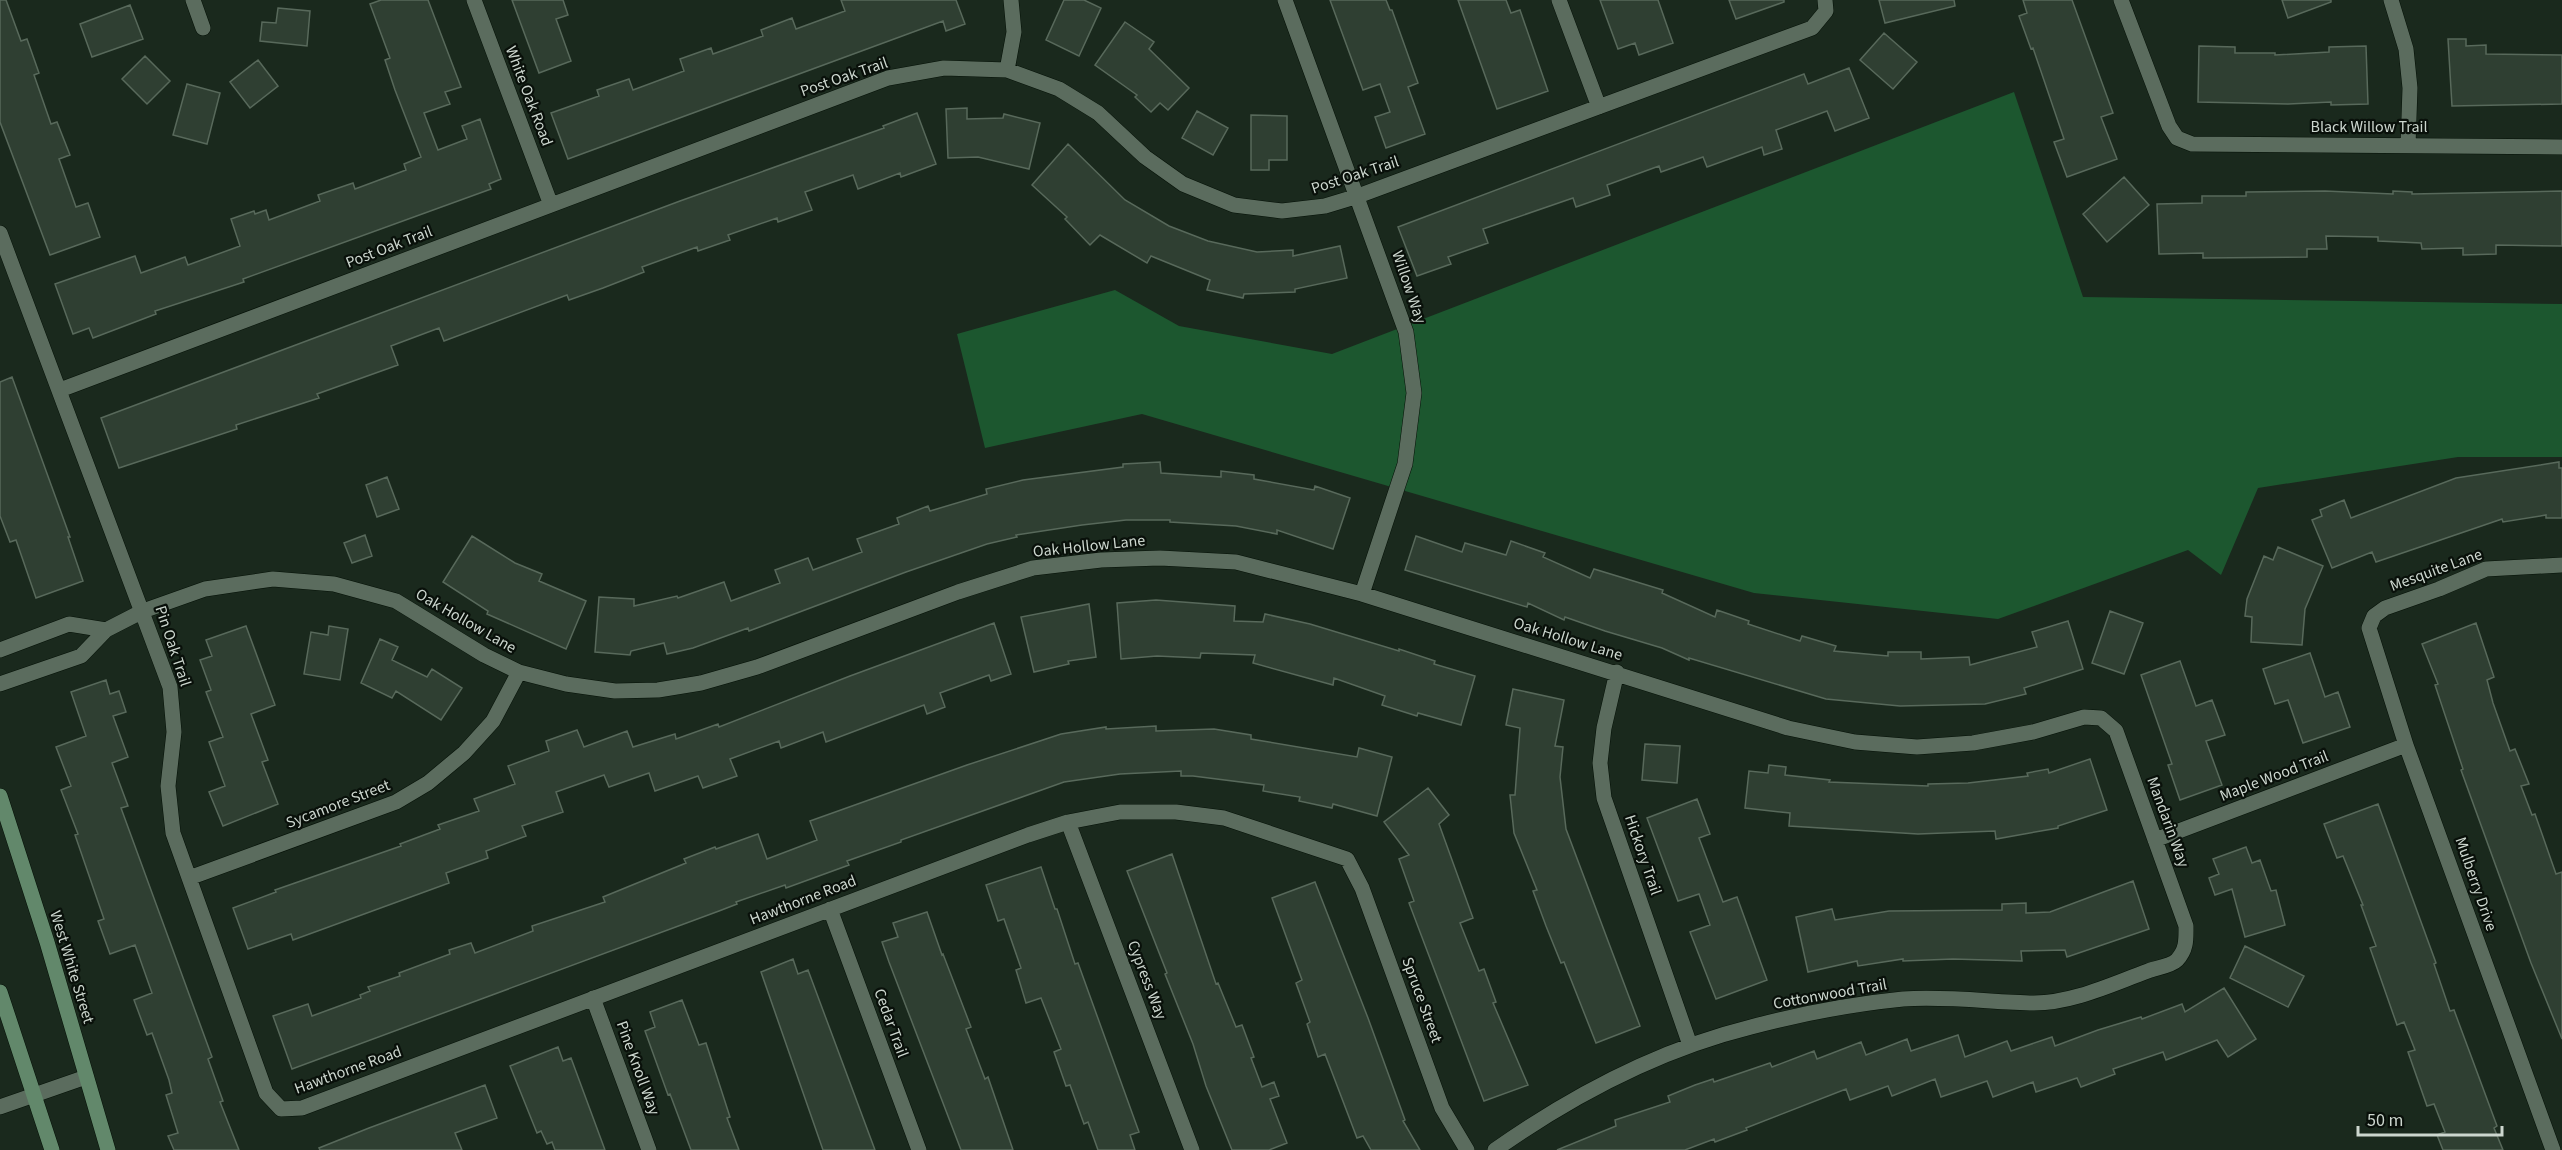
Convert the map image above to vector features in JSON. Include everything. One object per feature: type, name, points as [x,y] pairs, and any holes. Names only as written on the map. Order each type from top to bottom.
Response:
[{"type":"main road","name":"West White Street","points":[[0,796],[47,942],[108,1150]]},
{"type":"main road","points":[[0,992],[52,1150]]},
{"type":"street","points":[[192,0],[203,27]]},
{"type":"street","name":"White Oak Road","points":[[474,0],[551,205]]},
{"type":"street","points":[[1007,70],[1014,32],[1011,0]]},
{"type":"street","name":"Willow Way","points":[[1285,0],[1406,332],[1414,393],[1405,464],[1362,594]]},
{"type":"street","points":[[1559,0],[1599,107]]},
{"type":"street","name":"Black Willow Trail","points":[[2121,0],[2169,126],[2177,138],[2192,144],[2562,147]]},
{"type":"street","points":[[2391,0],[2406,49],[2410,88],[2408,146]]},
{"type":"street","name":"Post Oak Trail","points":[[60,390],[888,78],[944,68],[1007,70],[1059,89],[1098,113],[1145,157],[1183,184],[1234,205],[1282,211],[1325,206],[1358,196],[1812,28],[1826,5]]},
{"type":"street","name":"Pin Oak Trail","points":[[0,233],[170,687],[174,732],[168,786],[173,833],[266,1093],[281,1109]]},
{"type":"street","name":"Oak Hollow Lane","points":[[0,684],[81,656],[106,630],[143,611],[206,589],[273,579],[334,584],[396,601],[484,655],[519,672],[566,684],[615,691],[658,690],[701,683],[757,667],[958,592],[1033,568],[1101,560],[1160,558],[1236,562],[1362,594],[1617,672],[1788,728],[1855,742],[1917,747],[1972,743],[2033,732],[2084,717],[2102,718]]},
{"type":"street","name":"Mesquite Lane","points":[[2369,628],[2374,616],[2385,608],[2439,590],[2486,569],[2562,565]]},
{"type":"street","points":[[0,650],[69,624],[106,630]]},
{"type":"street","name":"Mulberry Drive","points":[[2369,628],[2406,745],[2553,1150]]},
{"type":"street","name":"Sycamore Street","points":[[189,878],[396,802],[428,783],[464,753],[493,722],[519,672]]},
{"type":"street","name":"Hickory Trail","points":[[1617,672],[1604,728],[1600,763],[1605,798],[1690,1045]]},
{"type":"street","name":"Mandarin Way","points":[[2102,718],[2116,731],[2186,926],[2187,945]]},
{"type":"street","name":"Maple Wood Trail","points":[[2155,840],[2406,745]]},
{"type":"street","name":"Hawthorne Road","points":[[281,1109],[302,1108],[1068,822],[1120,812],[1176,812],[1224,818],[1347,859]]},
{"type":"street","name":"Cypress Way","points":[[1068,822],[1192,1150]]},
{"type":"street","name":"Spruce Street","points":[[1347,859],[1362,888],[1442,1108],[1467,1150]]},
{"type":"street","name":"Cedar Trail","points":[[830,909],[919,1150]]},
{"type":"street","name":"Cottonwood Trail","points":[[1495,1150],[1534,1122],[1605,1081],[1690,1045],[1750,1027],[1815,1013],[1903,999],[1973,998],[2036,1003],[2085,994],[2176,961],[2187,945]]},
{"type":"street","name":"Pine Knoll Way","points":[[593,998],[649,1150]]},
{"type":"street","points":[[0,1107],[86,1077]]},
{"type":"green space","points":[[2014,92],[2083,297],[2562,304],[2562,457],[2458,457],[2258,488],[2221,575],[2188,550],[1998,619],[1754,593],[1142,414],[985,448],[957,334],[1115,290],[1179,326],[1332,354]]},
{"type":"building","points":[[0,0],[6,0],[21,41],[27,39],[39,73],[34,75],[51,124],[57,122],[70,155],[59,159],[76,207],[88,203],[100,237],[50,255],[0,122]]},
{"type":"building","points":[[381,0],[428,0],[461,87],[445,92],[450,104],[424,113],[438,150],[467,139],[462,126],[480,119],[501,179],[489,184],[491,189],[243,279],[244,282],[155,311],[156,314],[93,338],[89,328],[73,334],[55,284],[135,256],[141,273],[185,257],[188,265],[240,246],[231,219],[254,211],[255,214],[266,210],[269,220],[320,201],[318,195],[353,183],[355,189],[406,170],[404,164],[421,157],[385,60],[390,58],[370,4]]},
{"type":"building","points":[[512,0],[563,0],[568,15],[556,19],[571,61],[539,73]]},
{"type":"building","points":[[841,0],[956,0],[965,24],[946,31],[943,21],[568,159],[551,113],[599,96],[597,90],[629,79],[633,90],[684,71],[680,59],[711,48],[713,54],[763,36],[761,30],[792,18],[796,29],[845,11]]},
{"type":"building","points":[[1064,0],[1084,0],[1101,8],[1079,56],[1046,40]]},
{"type":"building","points":[[1330,0],[1386,0],[1392,10],[1418,83],[1408,87],[1425,134],[1386,148],[1375,117],[1390,112],[1380,84],[1363,90]]},
{"type":"building","points":[[1458,0],[1506,0],[1511,13],[1520,10],[1548,91],[1497,109]]},
{"type":"building","points":[[1600,0],[1658,0],[1673,43],[1639,55],[1635,43],[1618,49]]},
{"type":"building","points":[[1729,0],[1784,0],[1784,2],[1736,19]]},
{"type":"building","points":[[1879,0],[1954,0],[1955,6],[1885,23]]},
{"type":"building","points":[[2023,0],[2072,0],[2113,113],[2101,117],[2117,159],[2067,177],[2054,142],[2064,139],[2033,48],[2031,49],[2019,16],[2027,13]]},
{"type":"building","points":[[2282,0],[2331,0],[2331,2],[2288,18]]},
{"type":"building","points":[[130,5],[143,39],[92,57],[80,24]]},
{"type":"building","points":[[278,8],[310,11],[307,46],[260,41],[262,22],[276,23]]},
{"type":"building","points":[[1125,22],[1154,42],[1149,49],[1189,88],[1168,110],[1160,103],[1151,112],[1135,97],[1137,95],[1095,65]]},
{"type":"building","points":[[1884,33],[1917,62],[1893,89],[1860,60]]},
{"type":"building","points":[[2448,39],[2466,39],[2466,46],[2486,45],[2486,54],[2562,55],[2562,104],[2452,106]]},
{"type":"building","points":[[2199,46],[2235,47],[2235,53],[2275,53],[2275,55],[2329,52],[2329,47],[2366,46],[2368,104],[2198,102]]},
{"type":"building","points":[[145,56],[170,81],[147,104],[122,79]]},
{"type":"building","points":[[258,60],[278,86],[250,108],[230,82]]},
{"type":"building","points":[[1849,68],[1869,118],[1835,131],[1827,111],[1776,130],[1782,149],[1764,155],[1762,147],[1707,167],[1703,157],[1661,172],[1659,166],[1607,185],[1610,195],[1576,207],[1573,198],[1483,229],[1488,243],[1448,257],[1451,264],[1417,276],[1398,227],[1804,74],[1808,84]]},
{"type":"building","points":[[187,84],[220,93],[207,144],[173,135]]},
{"type":"building","points":[[967,108],[967,119],[1003,118],[1004,114],[1040,123],[1029,169],[978,157],[948,158],[946,109]]},
{"type":"building","points":[[1197,111],[1228,128],[1213,155],[1182,138]]},
{"type":"building","points":[[917,113],[936,164],[901,177],[900,173],[858,189],[853,175],[805,192],[812,210],[778,222],[777,218],[728,235],[730,240],[698,251],[697,247],[642,267],[644,272],[603,288],[569,300],[567,295],[444,341],[439,328],[391,346],[398,365],[317,394],[319,398],[236,425],[237,429],[119,468],[101,418],[680,201],[884,128],[883,126]]},
{"type":"building","points":[[1251,115],[1287,116],[1287,160],[1269,160],[1269,170],[1251,170]]},
{"type":"building","points":[[1068,144],[1125,200],[1169,226],[1208,241],[1257,252],[1293,250],[1293,256],[1340,246],[1347,278],[1295,289],[1295,292],[1244,294],[1243,298],[1207,290],[1210,280],[1151,256],[1147,263],[1100,235],[1090,245],[1065,219],[1067,217],[1032,185]]},
{"type":"building","points":[[2124,177],[2149,205],[2107,242],[2083,214]]},
{"type":"building","points":[[2325,191],[2393,194],[2393,191],[2412,192],[2412,194],[2562,191],[2562,246],[2496,245],[2496,254],[2463,255],[2463,248],[2422,249],[2421,243],[2378,241],[2378,237],[2326,236],[2327,249],[2307,249],[2307,257],[2203,258],[2203,253],[2159,254],[2157,204],[2202,203],[2202,196],[2246,196],[2246,192]]},
{"type":"building","points":[[12,377],[70,537],[68,537],[83,581],[36,598],[16,540],[10,542],[0,516],[0,382]]},
{"type":"building","points":[[1160,462],[1161,473],[1221,477],[1221,471],[1254,475],[1254,479],[1314,490],[1315,486],[1350,498],[1333,549],[1277,530],[1277,534],[1236,526],[1170,522],[1170,520],[1126,520],[1082,525],[1016,535],[1017,537],[987,544],[749,631],[748,628],[693,648],[667,654],[664,643],[631,651],[630,655],[595,652],[599,597],[634,599],[634,606],[677,596],[678,598],[724,582],[731,601],[780,583],[775,570],[808,558],[813,570],[862,552],[857,539],[899,524],[897,518],[928,506],[930,511],[987,494],[986,489],[1023,480],[1123,467],[1123,464]]},
{"type":"building","points":[[2559,462],[2559,468],[2562,468],[2562,518],[2546,518],[2546,515],[2503,522],[2502,519],[2376,562],[2372,552],[2332,568],[2312,520],[2322,516],[2320,510],[2344,500],[2351,518],[2456,478]]},
{"type":"building","points":[[387,477],[399,509],[377,517],[366,485]]},
{"type":"building","points":[[365,535],[372,556],[352,563],[344,543]]},
{"type":"building","points":[[472,536],[515,563],[542,574],[539,581],[586,601],[566,649],[487,614],[488,611],[443,582]]},
{"type":"building","points":[[1416,536],[1462,552],[1465,543],[1506,555],[1511,541],[1545,553],[1543,557],[1590,578],[1594,569],[1663,590],[1662,593],[1715,617],[1717,610],[1749,621],[1748,624],[1800,641],[1802,636],[1836,646],[1834,651],[1888,656],[1888,652],[1921,652],[1921,659],[1969,657],[1970,665],[2037,647],[2032,632],[2068,621],[2083,669],[2024,688],[2026,694],[1985,704],[1900,706],[1826,699],[1689,658],[1689,660],[1662,648],[1565,617],[1564,620],[1528,603],[1527,607],[1405,570]]},
{"type":"building","points":[[2278,547],[2323,566],[2305,609],[2302,645],[2251,642],[2252,617],[2245,616],[2247,599],[2264,556],[2273,560]]},
{"type":"building","points":[[1156,600],[1235,606],[1234,621],[1263,622],[1265,614],[1310,624],[1399,651],[1399,649],[1435,661],[1434,664],[1475,676],[1461,725],[1418,713],[1417,716],[1382,705],[1385,696],[1334,678],[1333,685],[1253,663],[1255,655],[1201,653],[1200,658],[1157,656],[1121,659],[1117,603]]},
{"type":"building","points":[[1089,604],[1096,657],[1068,661],[1069,664],[1034,672],[1021,617]]},
{"type":"building","points":[[2110,611],[2143,623],[2124,674],[2092,663]]},
{"type":"building","points":[[994,623],[1011,674],[991,681],[989,675],[940,693],[945,707],[927,714],[924,705],[826,742],[823,732],[781,748],[779,741],[730,759],[737,776],[703,788],[698,776],[655,791],[649,773],[609,787],[604,775],[556,792],[563,812],[522,826],[526,836],[486,851],[488,858],[446,873],[449,883],[293,940],[291,934],[248,949],[233,908],[276,892],[275,890],[401,846],[400,844],[440,829],[438,825],[479,811],[474,799],[515,784],[508,766],[549,751],[546,741],[577,730],[584,747],[627,731],[633,747],[675,734],[676,739],[718,724],[719,727]]},
{"type":"building","points":[[2476,623],[2494,677],[2487,680],[2493,703],[2510,751],[2515,749],[2529,784],[2521,786],[2532,815],[2535,814],[2556,874],[2562,872],[2562,1039],[2531,963],[2461,770],[2463,769],[2435,685],[2438,684],[2422,644]]},
{"type":"building","points":[[246,626],[275,705],[251,714],[268,760],[262,762],[278,804],[223,826],[209,792],[225,786],[209,742],[223,737],[206,692],[211,690],[200,660],[212,656],[206,640]]},
{"type":"building","points":[[329,626],[348,629],[340,680],[304,674],[311,632],[328,635]]},
{"type":"building","points":[[380,639],[398,647],[392,660],[427,677],[432,669],[462,688],[441,720],[396,691],[392,698],[361,683]]},
{"type":"building","points":[[2310,653],[2325,697],[2338,692],[2350,727],[2303,743],[2288,700],[2275,704],[2263,669]]},
{"type":"building","points":[[2180,661],[2196,706],[2212,700],[2225,735],[2206,741],[2222,785],[2180,800],[2168,765],[2172,764],[2141,675]]},
{"type":"building","points":[[106,680],[110,694],[119,691],[126,712],[113,716],[128,757],[112,763],[128,806],[121,808],[212,1057],[208,1059],[223,1101],[220,1102],[239,1150],[174,1150],[168,1136],[178,1133],[166,1095],[172,1093],[169,1080],[152,1033],[147,1035],[134,1000],[152,993],[135,945],[110,954],[98,921],[104,919],[75,835],[78,834],[61,790],[71,786],[56,747],[86,736],[71,692]]},
{"type":"building","points":[[1513,689],[1564,700],[1555,746],[1563,747],[1560,777],[1566,829],[1640,1026],[1596,1043],[1564,962],[1561,963],[1546,926],[1533,891],[1537,890],[1514,833],[1510,795],[1515,795],[1520,728],[1506,725]]},
{"type":"building","points":[[1156,726],[1156,731],[1214,729],[1251,735],[1251,739],[1357,757],[1359,748],[1392,757],[1377,816],[1333,804],[1332,808],[1299,801],[1300,797],[1263,791],[1264,785],[1181,776],[1181,771],[1120,774],[1064,782],[901,840],[901,842],[847,861],[849,865],[786,888],[785,885],[736,902],[737,904],[719,911],[292,1069],[273,1016],[308,1004],[312,1016],[361,998],[360,995],[370,991],[368,987],[450,954],[449,950],[471,943],[475,953],[533,931],[532,926],[605,902],[603,897],[686,863],[684,859],[715,847],[716,849],[758,834],[767,859],[817,840],[810,821],[967,765],[1061,734],[1106,727],[1106,729]]},
{"type":"building","points":[[1645,744],[1680,746],[1677,783],[1642,780]]},
{"type":"building","points":[[2090,759],[2107,810],[2058,826],[2058,828],[1996,839],[1995,831],[1918,834],[1789,826],[1790,813],[1745,808],[1749,771],[1768,773],[1769,765],[1786,767],[1785,775],[1830,780],[1829,782],[1928,786],[1928,784],[1968,783],[2028,776],[2027,773],[2048,769],[2049,773]]},
{"type":"building","points":[[1428,788],[1449,815],[1439,824],[1473,918],[1460,923],[1479,971],[1484,969],[1496,1002],[1493,1003],[1528,1085],[1484,1101],[1409,903],[1414,901],[1399,859],[1409,855],[1384,822]]},
{"type":"building","points":[[1697,799],[1710,834],[1699,838],[1723,902],[1737,897],[1767,980],[1716,999],[1690,932],[1710,925],[1699,894],[1678,901],[1647,818]]},
{"type":"building","points":[[2378,804],[2436,963],[2434,964],[2450,1011],[2454,1010],[2497,1126],[2494,1128],[2503,1150],[2443,1150],[2437,1135],[2445,1132],[2434,1104],[2427,1106],[2408,1052],[2415,1050],[2404,1022],[2397,1025],[2370,948],[2376,946],[2361,905],[2363,905],[2343,856],[2337,858],[2324,824]]},
{"type":"building","points":[[2246,847],[2252,863],[2260,860],[2271,891],[2276,890],[2285,925],[2245,937],[2232,889],[2215,895],[2209,878],[2219,874],[2213,859]]},
{"type":"building","points":[[1172,854],[1216,984],[1218,983],[1236,1027],[1242,1025],[1262,1087],[1274,1082],[1279,1096],[1270,1099],[1287,1143],[1269,1150],[1232,1150],[1127,871]]},
{"type":"building","points":[[1041,867],[1139,1132],[1130,1135],[1135,1150],[1098,1150],[1088,1122],[1084,1124],[1070,1085],[1066,1086],[1054,1052],[1061,1049],[1041,998],[1026,1003],[1016,970],[1021,968],[1004,919],[998,921],[986,885]]},
{"type":"building","points":[[2133,881],[2149,929],[2067,957],[2065,950],[2021,951],[2022,961],[1953,959],[1903,961],[1903,959],[1858,966],[1857,961],[1808,972],[1796,917],[1832,909],[1835,920],[1889,911],[2002,910],[2002,904],[2026,903],[2026,913],[2050,912]]},
{"type":"building","points":[[1315,882],[1368,1018],[1405,1120],[1403,1121],[1420,1150],[1371,1150],[1363,1136],[1357,1138],[1325,1054],[1318,1057],[1307,1024],[1310,1022],[1296,983],[1302,980],[1272,898]]},
{"type":"building","points":[[927,912],[971,1027],[966,1029],[985,1079],[988,1077],[1013,1150],[961,1150],[889,962],[882,942],[898,937],[893,923]]},
{"type":"building","points":[[2245,946],[2304,976],[2288,1007],[2230,978]]},
{"type":"building","points":[[793,959],[798,974],[808,970],[875,1150],[823,1150],[761,972]]},
{"type":"building","points":[[2224,988],[2256,1039],[2228,1057],[2217,1040],[2166,1060],[2163,1052],[2113,1069],[2115,1074],[2081,1087],[2077,1078],[2036,1092],[2033,1082],[1993,1097],[1987,1081],[1941,1097],[1935,1079],[1892,1096],[1888,1086],[1850,1100],[1846,1089],[1746,1128],[1747,1130],[1685,1150],[1557,1150],[1616,1126],[1615,1120],[1670,1102],[1668,1096],[1695,1085],[1713,1079],[1714,1082],[1770,1063],[1772,1067],[1814,1051],[1817,1059],[1861,1042],[1866,1055],[1907,1039],[1911,1051],[1958,1035],[1965,1057],[2007,1041],[2011,1051],[2052,1037],[2055,1046],[2182,1004],[2185,1012]]},
{"type":"building","points":[[682,1000],[699,1045],[706,1043],[730,1117],[727,1118],[739,1150],[691,1150],[670,1094],[668,1095],[645,1031],[655,1027],[650,1012]]},
{"type":"building","points":[[558,1047],[563,1061],[571,1058],[605,1150],[555,1150],[552,1142],[547,1144],[541,1131],[537,1133],[510,1066]]},
{"type":"building","points":[[485,1085],[497,1118],[455,1133],[462,1150],[320,1150],[319,1148],[369,1128]]}]
